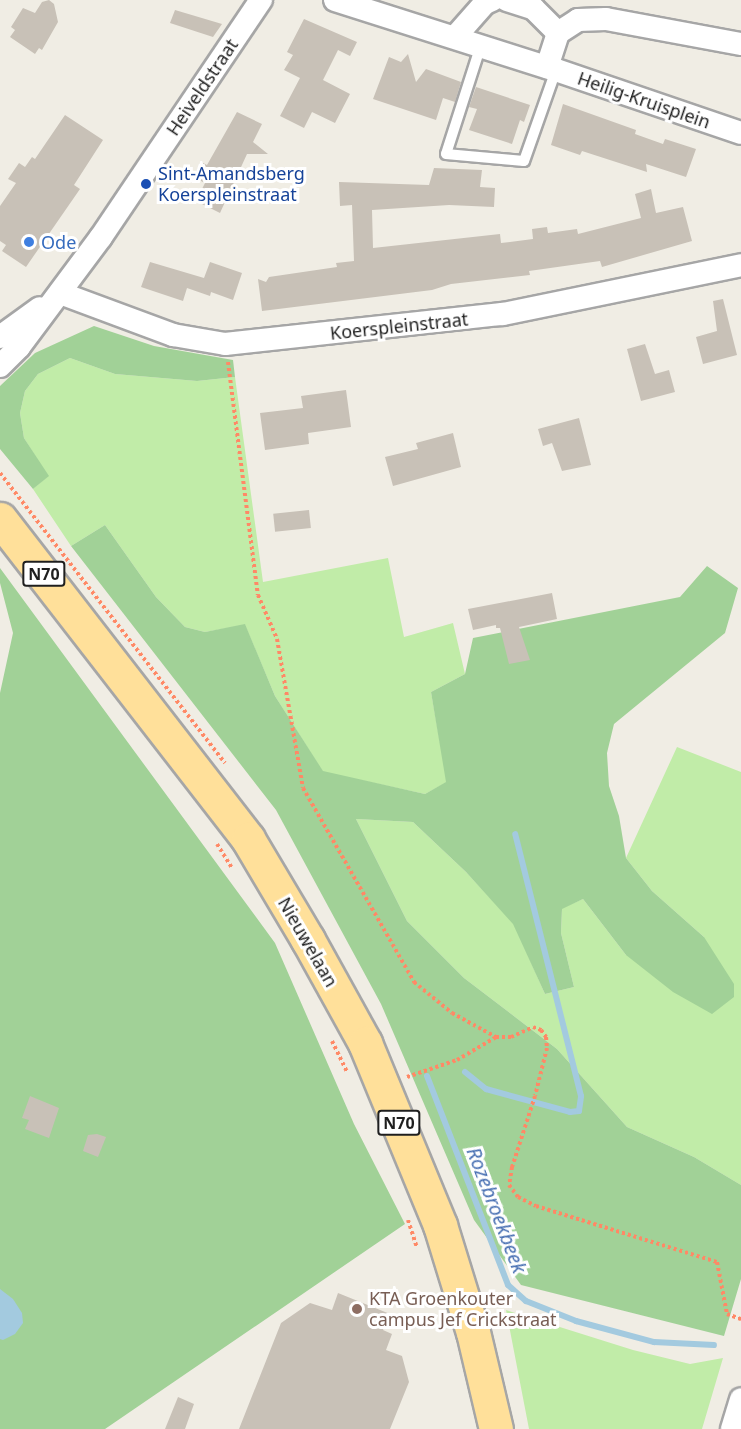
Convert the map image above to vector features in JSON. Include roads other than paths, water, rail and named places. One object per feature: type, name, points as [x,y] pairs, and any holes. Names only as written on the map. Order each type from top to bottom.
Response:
[{"type":"main road","name":"Nieuwelaan","points":[[0,519],[248,839],[354,1023],[406,1138],[440,1225],[473,1332],[496,1429]]},
{"type":"street","name":"Heiveldstraat","points":[[0,366],[19,347],[101,237],[261,0]]},
{"type":"street","name":"Heilig-Kruisplein","points":[[335,0],[552,68],[741,133]]},
{"type":"street","points":[[455,37],[485,3],[492,0]]},
{"type":"street","points":[[507,0],[534,9],[558,33]]},
{"type":"street","points":[[552,68],[558,33],[578,20],[606,19],[741,44]]},
{"type":"street","name":"Koerspleinstraat","points":[[60,293],[173,335],[225,344],[502,314],[741,265]]},
{"type":"street","name":"Heiveldstraat","points":[[0,337],[60,293]]},
{"type":"street","points":[[732,1429],[741,1399]]},
{"type":"lane","points":[[481,45],[446,154],[524,160],[552,68]]},
{"type":"water","points":[[0,1289],[13,1299],[22,1313],[23,1323],[15,1334],[3,1340],[0,1339]]},
{"type":"waterway","name":"Rozebroekbeek","points":[[465,1072],[486,1089],[570,1112],[579,1111],[581,1096],[515,834]]},
{"type":"waterway","name":"Rozebroekbeek","points":[[427,1076],[508,1285],[526,1301],[576,1321],[654,1342],[714,1345]]},
{"type":"place","name":"Sint-Amandsberg Koerspleinstraat","points":[[146,184]]},
{"type":"place","name":"Ode","points":[[29,242]]},
{"type":"place","name":"KTA Groenkouter campus Jef Crickstraat","points":[[357,1309]]}]
